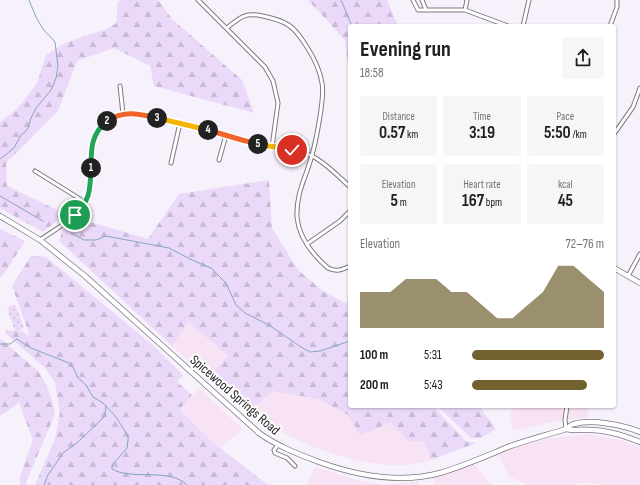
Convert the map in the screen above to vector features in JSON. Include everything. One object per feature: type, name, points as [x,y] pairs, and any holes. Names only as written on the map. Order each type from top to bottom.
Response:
[{"type":"main road","name":"Spicewood Springs Road","points":[[0,216],[40,240],[85,276],[268,440],[301,455],[353,473],[379,478],[408,477],[438,473],[510,446],[566,429],[573,424],[612,424],[638,431]]},
{"type":"main road","points":[[616,269],[640,283]]},
{"type":"main road","name":"Spicewood Springs Road","points":[[566,429],[574,431],[583,429],[600,430],[640,442]]},
{"type":"main road","points":[[627,437],[630,433],[638,431]]},
{"type":"street","points":[[198,0],[265,66],[273,81],[278,103],[272,147]]},
{"type":"street","points":[[413,0],[418,10],[465,10],[503,24]]},
{"type":"street","points":[[422,0],[426,10]]},
{"type":"street","points":[[465,10],[467,0]]},
{"type":"street","points":[[523,24],[529,0]]},
{"type":"street","points":[[611,24],[617,7],[617,0]]},
{"type":"street","points":[[227,28],[240,17],[251,14],[286,23],[294,28],[298,33],[317,64],[323,85],[312,156],[300,191],[297,209],[300,232],[307,244],[325,265],[332,270],[340,270],[348,267]]},
{"type":"street","points":[[120,86],[123,114]]},
{"type":"street","points":[[616,131],[633,107],[640,88]]},
{"type":"street","points":[[40,240],[75,215],[83,206],[90,190],[93,141],[103,124],[123,114],[137,114],[180,123],[242,140],[300,152],[312,156],[327,166],[348,185]]},
{"type":"street","points":[[171,163],[180,123]]},
{"type":"street","points":[[219,160],[226,135]]},
{"type":"street","points":[[35,171],[85,202]]},
{"type":"street","points":[[307,244],[340,221],[348,213]]},
{"type":"street","points":[[628,276],[640,254]]},
{"type":"street","points":[[566,429],[565,420],[567,408]]},
{"type":"street","points":[[278,445],[274,452],[287,458],[295,466]]},
{"type":"shaded area","points":[[188,322],[229,355],[208,379],[172,346]]},
{"type":"shaded area","points":[[199,388],[243,429],[221,448],[210,440],[180,408]]},
{"type":"shaded area","points":[[273,391],[318,399],[348,415],[360,434],[391,423],[408,440],[424,441],[431,460],[409,465],[387,465],[357,461],[313,447],[285,434],[250,411]]},
{"type":"shaded area","points":[[513,408],[587,408],[589,417],[560,420],[513,431],[510,412]]},
{"type":"shaded area","points":[[589,434],[624,441],[640,447],[640,485],[583,483],[572,485],[527,485],[508,476],[497,450],[525,441]]},
{"type":"shaded area","points":[[473,463],[491,485],[435,485],[433,478],[449,475]]},
{"type":"shaded area","points":[[315,467],[359,481],[388,485],[307,485]]},
{"type":"shaded area","points":[[418,481],[419,485],[388,485]]},
{"type":"green space","points":[[121,0],[158,0],[172,19],[242,80],[254,113],[154,86],[150,66],[114,48],[77,61],[58,111],[6,163],[7,186],[66,214],[43,232],[0,208],[0,122],[18,108],[37,83],[46,55],[65,43],[109,28],[116,23],[118,2]]},
{"type":"green space","points":[[308,0],[387,0],[397,24],[348,24],[348,66],[345,40]]},
{"type":"green space","points":[[269,180],[272,228],[298,270],[323,291],[345,303],[348,301],[348,408],[435,408],[466,441],[476,443],[431,460],[424,441],[408,441],[391,423],[360,435],[348,415],[318,399],[273,391],[250,411],[208,379],[228,355],[188,322],[172,346],[59,241],[63,229],[77,218],[148,239],[179,194]]},
{"type":"green space","points":[[0,229],[25,241],[0,278]]},
{"type":"green space","points":[[31,256],[46,257],[154,346],[183,375],[177,382],[192,395],[180,409],[210,440],[268,485],[35,485],[55,439],[60,413],[55,383],[45,368],[5,333],[6,330],[20,330],[30,336],[12,286]]},
{"type":"green space","points":[[15,304],[24,328],[15,331],[7,308]]},
{"type":"green space","points":[[0,338],[38,371],[46,384],[55,414],[25,485],[20,485],[20,476],[33,440],[19,403],[0,416]]},
{"type":"green space","points":[[439,408],[480,408],[496,429],[481,438],[471,438]]},
{"type":"waterway","points":[[0,159],[14,148],[21,135],[28,128],[36,108],[51,90],[56,78],[58,66],[55,42],[43,29],[29,0]]},
{"type":"waterway","points":[[341,0],[351,24]]},
{"type":"waterway","points":[[0,196],[43,221]]},
{"type":"waterway","points":[[71,233],[84,240],[96,240],[106,236],[169,248],[211,268],[226,283],[236,305],[245,313],[269,325],[310,352],[320,351],[348,342]]},
{"type":"waterway","points":[[0,344],[10,344],[17,339],[31,348],[69,363],[74,369],[78,378],[86,385],[93,397],[103,403],[116,417],[128,436],[127,448],[112,465],[112,469],[130,474],[161,475],[171,477],[180,480],[187,485]]},
{"type":"waterway","points":[[44,485],[48,475],[63,453],[78,442],[103,418],[105,415],[106,406]]},
{"type":"route","points":[[75,215],[83,206],[89,195],[93,141],[103,124],[123,114],[131,113],[143,115],[202,128],[242,140],[292,150]]}]
